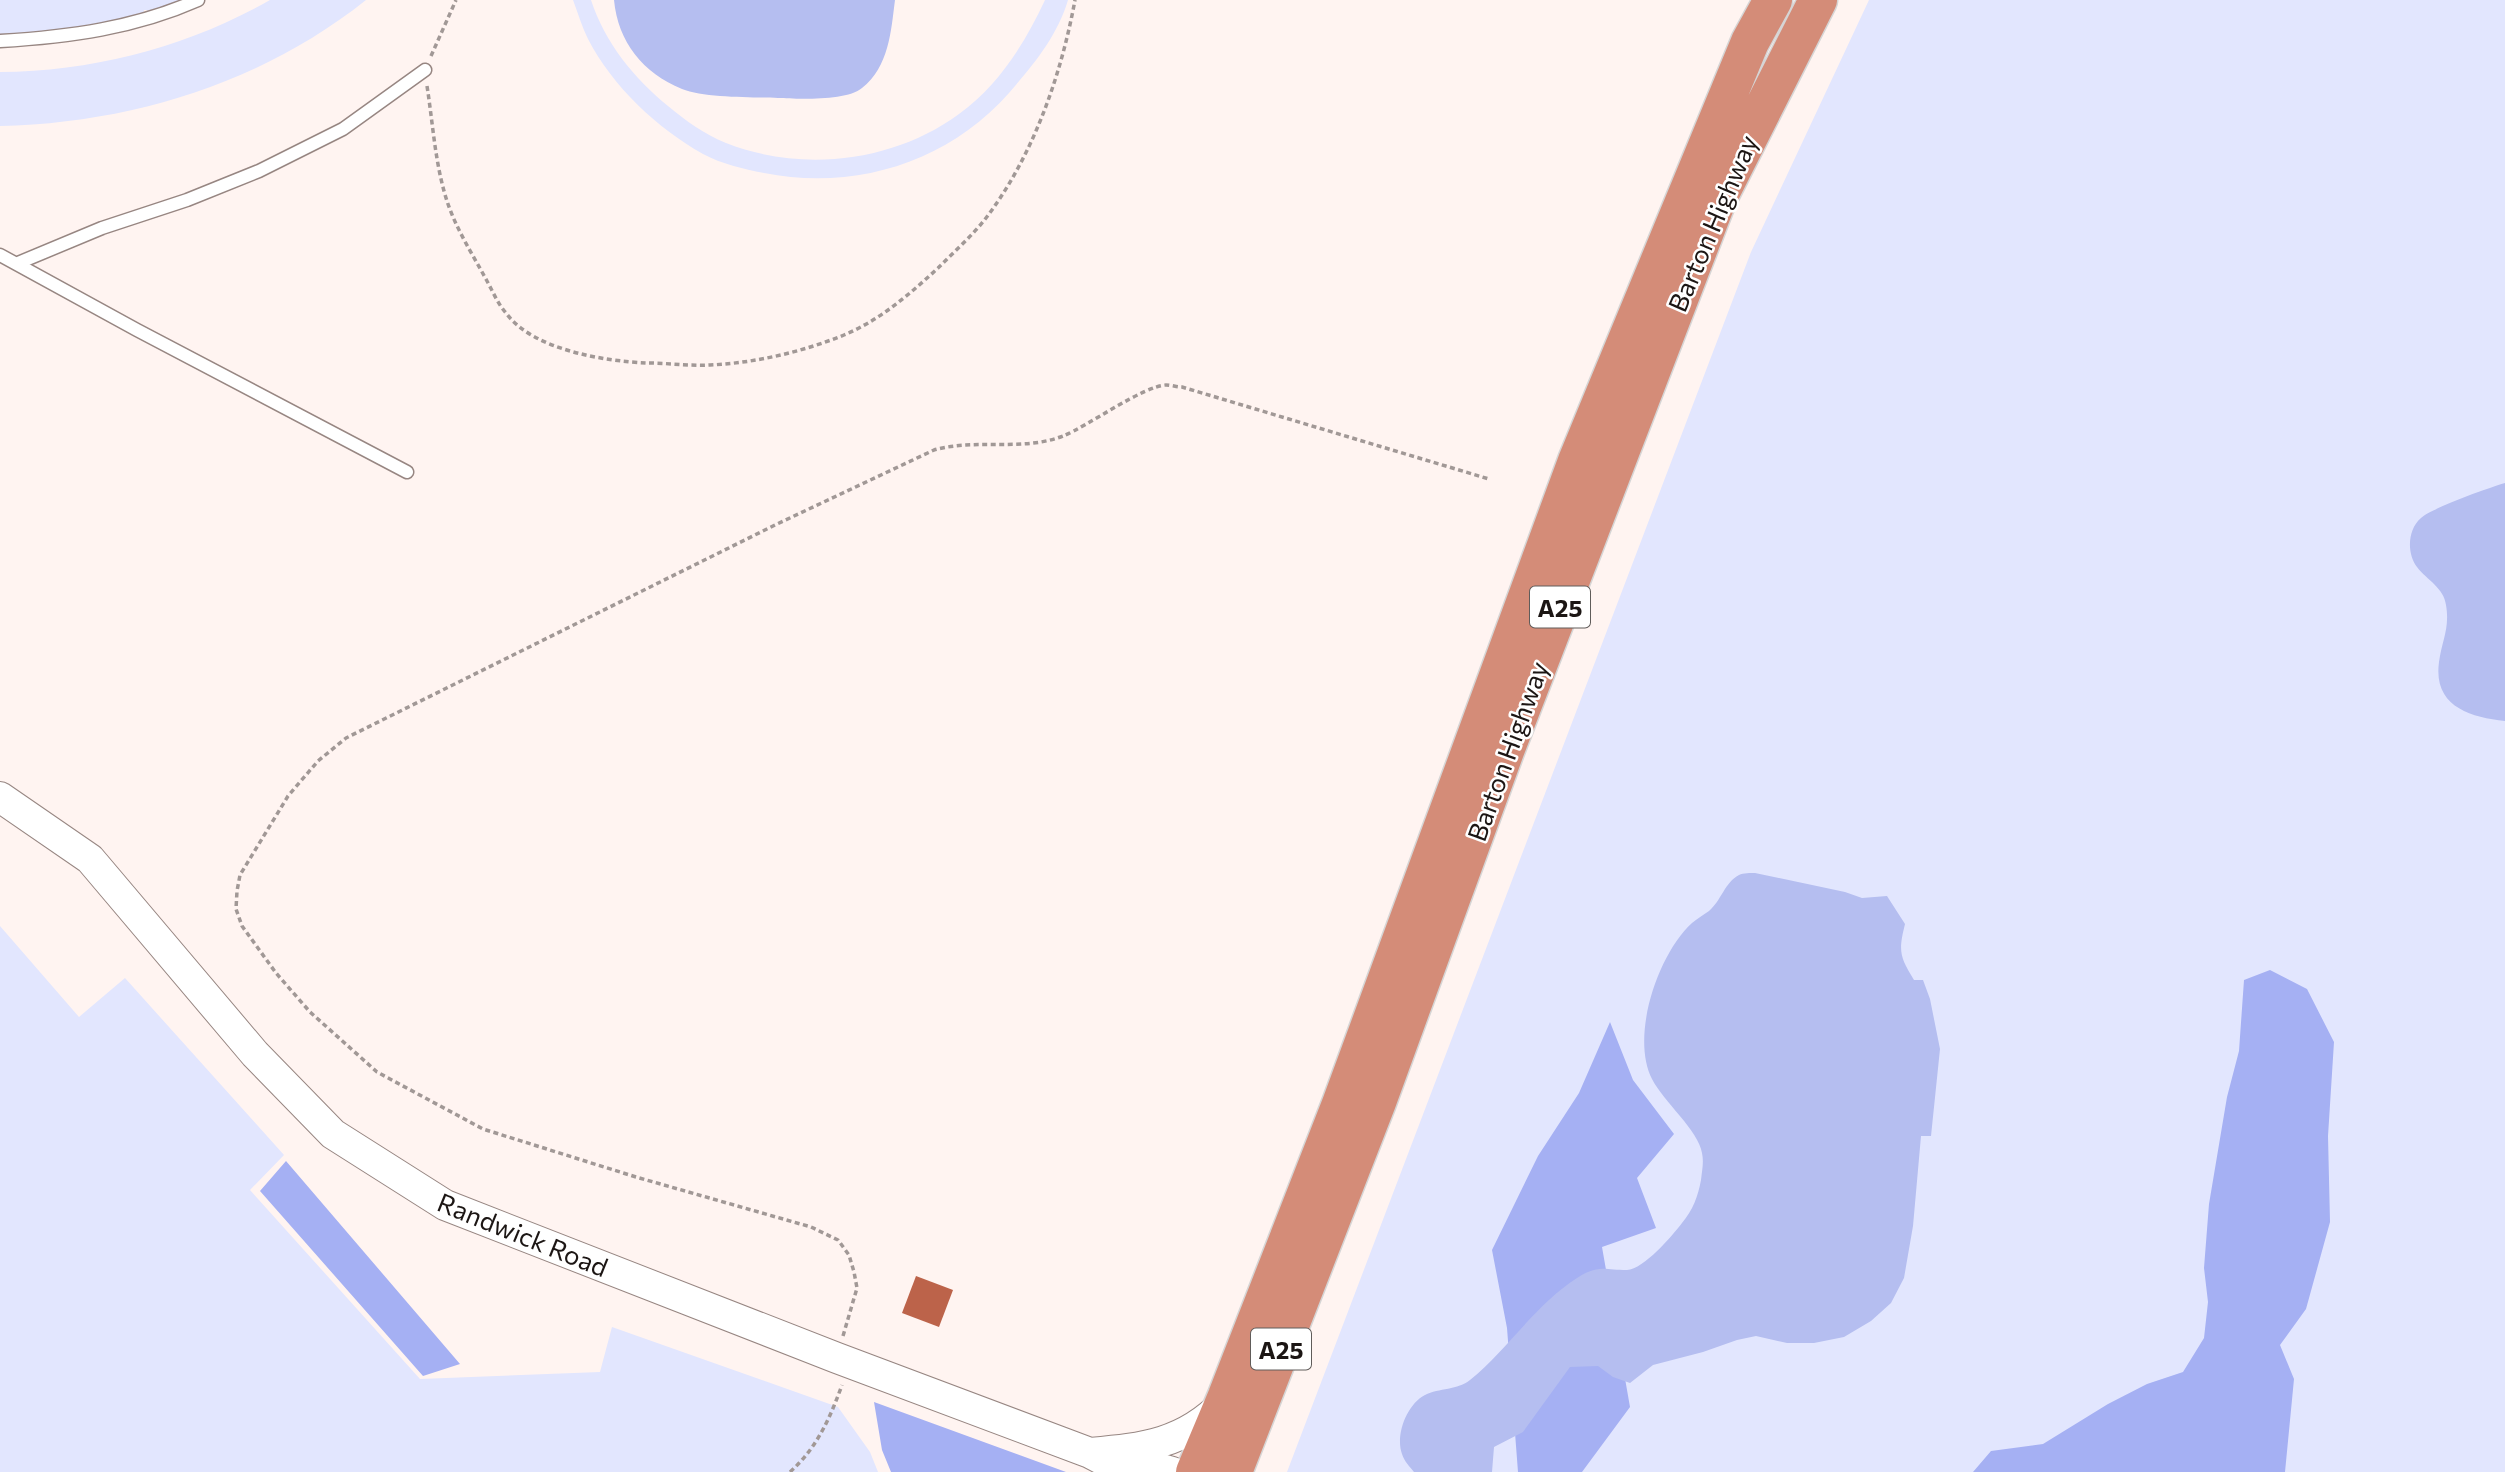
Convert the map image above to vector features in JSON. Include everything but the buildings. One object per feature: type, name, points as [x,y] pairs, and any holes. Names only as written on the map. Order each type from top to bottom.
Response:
[{"type":"highway","name":"Barton Highway","points":[[1195,1472],[1341,1104],[1577,461],[1750,42],[1773,0]]},
{"type":"highway","name":"Barton Highway","points":[[1233,1472],[1377,1102],[1510,738],[1718,198],[1818,0]]},
{"type":"street","name":"Randwick Road","points":[[0,797],[90,859],[256,1055],[333,1134],[444,1205],[849,1363],[1090,1453],[1126,1472]]},
{"type":"street","points":[[1090,1453],[1125,1450],[1170,1440],[1200,1425],[1224,1403]]},
{"type":"street","points":[[1090,1453],[1117,1472]]},
{"type":"street","name":"Randwick Road","points":[[1090,1453],[1128,1458],[1172,1472]]},
{"type":"lane","points":[[0,41],[100,31],[148,19],[198,0]]},
{"type":"lane","points":[[18,263],[102,228],[187,200],[259,171],[343,129],[425,70]]},
{"type":"lane","points":[[0,255],[407,472]]},
{"type":"path","points":[[456,0],[425,70],[438,162],[447,201],[462,237],[506,315],[529,334],[560,348],[583,354],[636,362],[709,365],[780,354],[846,334],[883,314],[918,287],[959,247],[985,219],[1009,185],[1031,139],[1060,71],[1076,0]]},
{"type":"path","points":[[849,1315],[857,1288],[849,1255],[838,1240],[811,1227],[636,1177],[483,1129],[377,1072],[346,1046],[310,1012],[276,973],[242,926],[236,909],[240,875],[288,796],[318,761],[346,738],[775,525],[934,450],[952,445],[1032,444],[1064,436],[1163,385],[1182,387],[1489,479]]},
{"type":"path","points":[[790,1472],[823,1432],[849,1363]]},
{"type":"shaded area","points":[[0,0],[185,0],[148,12],[144,10],[143,15],[98,26],[0,38]]},
{"type":"shaded area","points":[[270,0],[366,0],[326,29],[283,54],[239,76],[193,93],[98,117],[0,126],[0,72],[71,67],[140,53],[206,31]]},
{"type":"shaded area","points":[[573,0],[591,0],[604,31],[622,59],[656,95],[695,127],[726,143],[755,152],[816,160],[847,158],[906,143],[959,114],[999,77],[1029,32],[1045,0],[1068,0],[1058,26],[1027,72],[984,117],[957,138],[928,154],[897,166],[832,178],[798,178],[748,170],[718,161],[669,132],[638,105],[610,74],[588,39]]},
{"type":"shaded area","points":[[614,0],[895,0],[887,48],[871,79],[855,92],[809,99],[715,96],[691,92],[668,82],[644,65],[627,42],[616,15]]},
{"type":"shaded area","points":[[1869,0],[2505,0],[2505,1472],[1287,1472],[1751,252]]},
{"type":"shaded area","points":[[2505,483],[2505,721],[2467,712],[2448,699],[2442,689],[2439,662],[2446,627],[2445,599],[2414,562],[2410,542],[2416,523],[2427,514]]},
{"type":"shaded area","points":[[1755,873],[1862,898],[1887,896],[1905,924],[1901,941],[1903,960],[1914,980],[1923,980],[1930,999],[1940,1049],[1931,1136],[1921,1136],[1913,1226],[1904,1278],[1891,1303],[1871,1321],[1844,1337],[1814,1343],[1787,1343],[1756,1336],[1737,1340],[1653,1365],[1630,1383],[1613,1377],[1598,1366],[1570,1367],[1523,1432],[1494,1447],[1492,1472],[1414,1472],[1403,1457],[1400,1438],[1404,1421],[1419,1399],[1430,1393],[1460,1386],[1470,1380],[1548,1301],[1577,1278],[1596,1269],[1627,1270],[1641,1264],[1665,1243],[1689,1213],[1700,1186],[1702,1153],[1688,1126],[1652,1079],[1646,1061],[1644,1041],[1646,1019],[1659,975],[1668,954],[1680,937],[1692,923],[1713,907],[1734,878]]},
{"type":"shaded area","points":[[0,926],[79,1017],[125,978],[284,1155],[250,1190],[420,1379],[600,1372],[612,1327],[838,1407],[870,1452],[878,1472],[0,1472]]},
{"type":"shaded area","points":[[2270,970],[2307,989],[2334,1042],[2328,1136],[2330,1222],[2306,1309],[2280,1345],[2294,1379],[2285,1472],[1973,1472],[1991,1451],[2043,1444],[2108,1404],[2147,1384],[2183,1372],[2204,1338],[2208,1302],[2204,1268],[2209,1204],[2227,1097],[2239,1051],[2244,980]]},
{"type":"shaded area","points":[[1610,1022],[1633,1080],[1674,1134],[1637,1178],[1656,1228],[1602,1247],[1630,1407],[1582,1472],[1518,1472],[1507,1328],[1492,1250],[1538,1156],[1579,1093]]},
{"type":"shaded area","points":[[286,1161],[460,1364],[423,1376],[260,1191]]},
{"type":"shaded area","points":[[874,1402],[1066,1472],[891,1472],[882,1450]]}]
